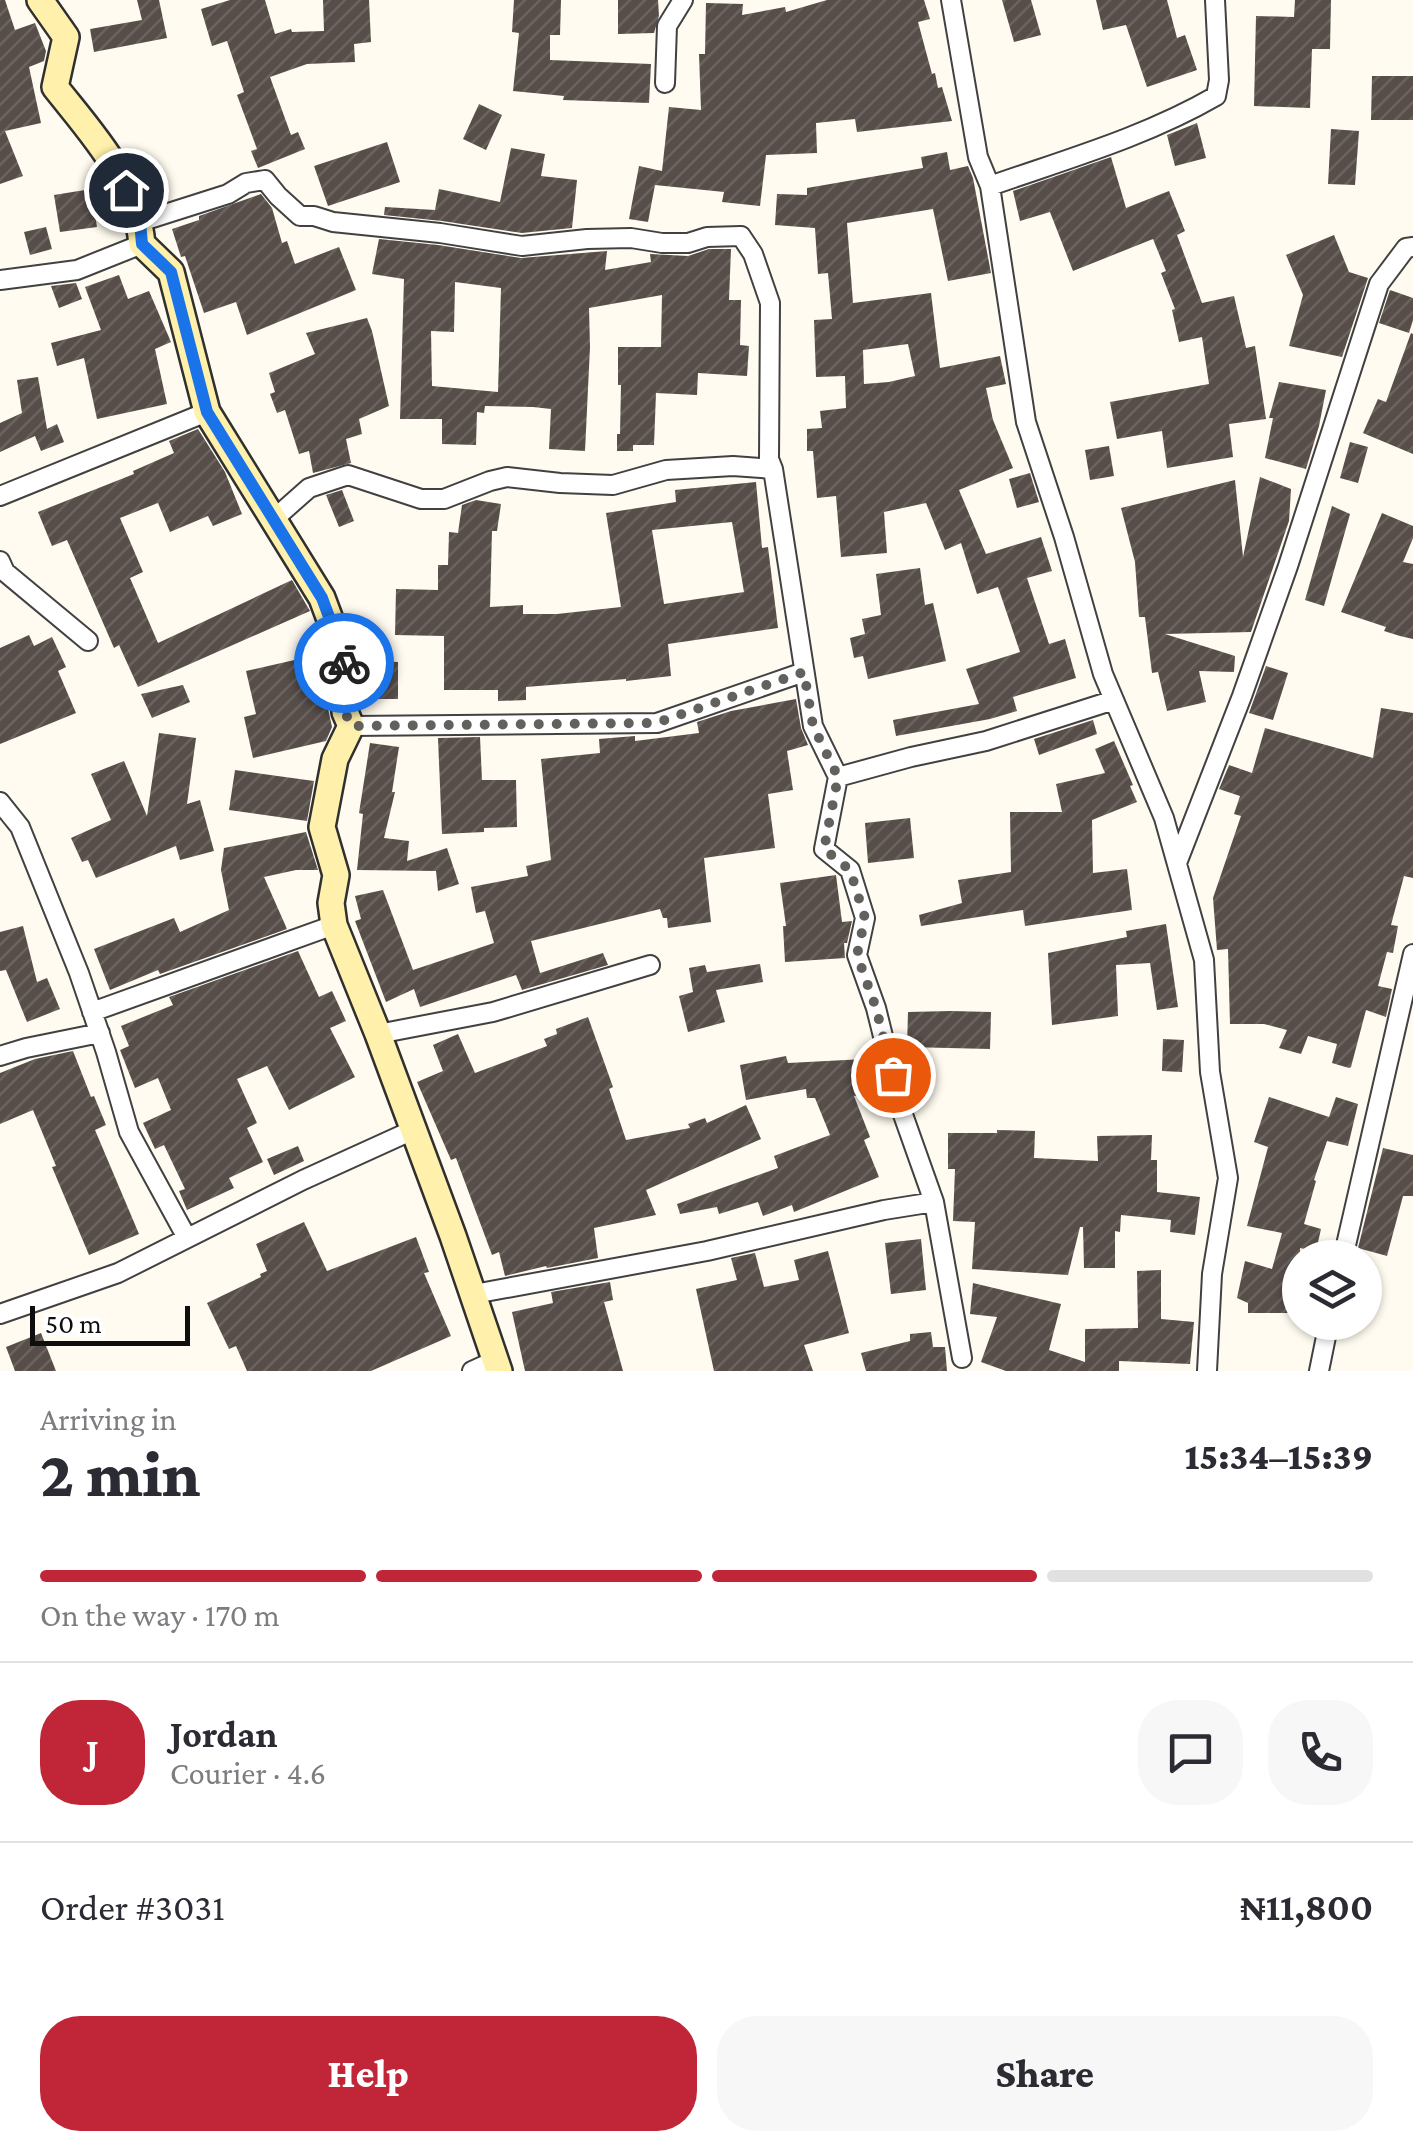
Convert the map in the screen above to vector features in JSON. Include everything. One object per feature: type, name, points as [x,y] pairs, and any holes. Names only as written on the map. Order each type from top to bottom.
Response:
[{"type":"street","points":[[40,0],[66,38],[55,87],[112,158],[141,233],[171,272],[207,412],[322,598],[344,657],[345,712],[351,726]]},
{"type":"street","points":[[951,0],[978,157],[990,186],[1026,422],[1103,674],[1164,818],[1204,960],[1210,1072],[1228,1178],[1212,1274],[1207,1371]]},
{"type":"street","points":[[990,186],[1139,135],[1216,96],[1216,0]]},
{"type":"street","points":[[665,83],[667,26],[677,4]]},
{"type":"street","points":[[0,280],[78,270],[141,233],[246,183],[265,180],[300,216],[522,246],[631,238],[688,244],[708,236],[740,236],[752,254],[770,303],[769,459],[813,726],[838,777],[824,849],[850,870],[865,918],[857,955],[934,1202],[962,1358]]},
{"type":"street","points":[[1177,864],[1282,584],[1379,284],[1406,248],[1413,247]]},
{"type":"street","points":[[0,496],[207,412]]},
{"type":"street","points":[[274,519],[309,488],[348,476],[421,499],[444,499],[508,478],[612,485],[666,470],[733,466],[773,469]]},
{"type":"street","points":[[0,561],[6,572],[88,641]]},
{"type":"street","points":[[351,726],[656,723],[804,672]]},
{"type":"street","points":[[838,777],[986,741],[1114,700]]},
{"type":"street","points":[[351,726],[334,759],[322,827],[336,875],[331,903],[334,925],[378,1034],[497,1365],[472,1371]]},
{"type":"street","points":[[0,802],[20,827],[100,1033],[129,1132],[186,1238]]},
{"type":"street","points":[[92,1012],[334,925]]},
{"type":"street","points":[[1347,1240],[1413,954]]},
{"type":"street","points":[[378,1034],[493,1012],[650,965]]},
{"type":"street","points":[[0,1056],[100,1033]]},
{"type":"street","points":[[0,1314],[118,1273],[413,1130]]},
{"type":"street","points":[[474,1294],[708,1251],[934,1202]]},
{"type":"street","points":[[1319,1371],[1325,1340]]},
{"type":"building","points":[[0,0],[5,0],[15,30],[35,23],[46,51],[44,61],[29,67],[41,123],[5,131],[23,176],[0,184]]},
{"type":"building","points":[[137,0],[159,0],[167,38],[94,52],[90,29],[142,20]]},
{"type":"building","points":[[230,0],[265,0],[275,34],[291,29],[324,31],[323,0],[369,0],[371,42],[354,44],[355,62],[307,64],[270,77],[291,135],[298,132],[305,149],[258,168],[251,151],[257,149],[237,95],[244,92],[227,41],[212,46],[201,9]]},
{"type":"building","points":[[514,0],[561,0],[560,35],[550,35],[550,60],[651,64],[649,103],[563,100],[564,96],[513,91],[519,33],[512,32]]},
{"type":"building","points":[[618,0],[658,0],[654,33],[618,34]]},
{"type":"building","points":[[827,0],[924,0],[930,19],[918,22],[932,74],[935,73],[938,88],[942,87],[952,121],[857,132],[855,119],[816,123],[817,153],[766,155],[760,206],[722,202],[724,192],[655,185],[648,222],[629,219],[639,166],[662,171],[669,107],[701,110],[699,54],[705,54],[706,3],[743,4],[742,15],[785,7],[786,12]]},
{"type":"building","points":[[1002,0],[1031,0],[1041,35],[1014,42]]},
{"type":"building","points":[[1096,0],[1167,0],[1177,38],[1185,35],[1197,70],[1147,87],[1126,25],[1103,30]]},
{"type":"building","points":[[1295,0],[1331,0],[1330,49],[1312,49],[1310,108],[1254,106],[1256,16],[1294,17]]},
{"type":"building","points":[[1372,76],[1413,76],[1413,120],[1371,120]]},
{"type":"building","points":[[479,104],[502,115],[486,150],[463,139]]},
{"type":"building","points":[[1197,123],[1206,158],[1175,166],[1167,135]]},
{"type":"building","points":[[1331,129],[1359,131],[1355,185],[1328,184]]},
{"type":"building","points":[[387,142],[400,182],[328,206],[314,166]]},
{"type":"building","points":[[511,148],[545,154],[541,176],[577,180],[572,228],[522,233],[384,215],[385,207],[435,210],[439,189],[500,202]]},
{"type":"building","points":[[947,152],[950,170],[968,166],[991,273],[948,281],[933,209],[847,223],[853,303],[931,293],[940,368],[1000,356],[1006,384],[986,388],[993,420],[1013,468],[959,490],[986,554],[1041,537],[1052,571],[1027,578],[1049,644],[1065,639],[1076,678],[1013,697],[1017,711],[896,736],[893,720],[979,704],[966,669],[1020,652],[998,587],[977,594],[961,543],[945,550],[926,503],[884,512],[887,553],[841,557],[836,496],[817,498],[813,451],[807,451],[807,429],[822,428],[820,411],[846,408],[845,376],[816,377],[814,320],[832,319],[828,273],[818,274],[815,228],[775,225],[777,194],[807,195],[807,188],[923,168],[921,157]],"holes":[[[908,344],[915,376],[864,384],[863,350]]]},
{"type":"building","points":[[1111,157],[1126,208],[1169,191],[1185,231],[1177,235],[1202,303],[1234,296],[1246,348],[1255,346],[1266,419],[1229,424],[1233,457],[1167,468],[1162,431],[1117,439],[1110,402],[1209,384],[1202,337],[1179,342],[1172,310],[1175,309],[1161,273],[1166,271],[1153,239],[1073,271],[1050,212],[1020,221],[1013,191]]},
{"type":"building","points":[[91,189],[97,227],[60,232],[54,195]]},
{"type":"building","points":[[261,194],[272,208],[282,243],[287,241],[295,264],[339,247],[356,290],[247,335],[236,302],[204,313],[172,229]]},
{"type":"building","points":[[46,227],[52,249],[30,255],[24,232]]},
{"type":"building","points":[[1334,235],[1349,272],[1368,278],[1342,357],[1289,346],[1303,295],[1286,255]]},
{"type":"building","points":[[379,239],[521,258],[607,251],[605,270],[651,262],[650,254],[688,256],[709,249],[731,249],[729,300],[741,300],[740,345],[749,346],[747,376],[698,373],[697,395],[656,393],[654,445],[633,445],[633,451],[617,451],[621,385],[618,347],[661,347],[662,295],[589,308],[585,451],[549,449],[551,409],[533,407],[485,406],[484,413],[477,412],[476,445],[442,444],[442,419],[400,419],[404,279],[372,274]],"holes":[[[455,282],[501,288],[498,392],[432,386],[431,331],[454,332]]]},
{"type":"building","points":[[119,275],[128,299],[149,291],[171,342],[155,349],[167,404],[97,419],[84,358],[57,366],[51,343],[101,330],[85,287]]},
{"type":"building","points":[[76,283],[82,299],[59,308],[51,286]]},
{"type":"building","points":[[1390,290],[1413,298],[1409,333],[1379,323]]},
{"type":"building","points":[[367,318],[389,406],[359,419],[362,434],[346,439],[351,463],[313,473],[309,451],[299,454],[285,410],[277,413],[270,394],[275,392],[269,373],[315,354],[306,333]]},
{"type":"building","points":[[1411,333],[1413,454],[1363,433],[1378,399],[1386,402]]},
{"type":"building","points":[[38,377],[47,429],[57,424],[64,442],[41,451],[35,436],[0,452],[0,423],[22,413],[17,380]]},
{"type":"building","points":[[1279,382],[1326,390],[1306,469],[1265,458],[1273,418],[1269,418]]},
{"type":"building","points":[[198,429],[225,472],[242,514],[213,526],[208,516],[170,532],[158,503],[120,518],[143,572],[130,578],[158,643],[292,580],[310,611],[138,687],[119,645],[114,648],[67,540],[52,546],[38,512],[134,474],[133,471],[174,453],[169,441]]},
{"type":"building","points":[[1350,442],[1368,447],[1358,483],[1340,478]]},
{"type":"building","points":[[1109,446],[1114,476],[1090,480],[1085,450]]},
{"type":"building","points":[[1030,473],[1039,502],[1017,508],[1009,479]]},
{"type":"building","points":[[1260,477],[1291,489],[1289,521],[1251,632],[1165,634],[1235,656],[1234,672],[1199,671],[1206,702],[1167,711],[1158,672],[1152,673],[1145,617],[1139,617],[1135,562],[1121,508],[1235,480],[1243,557]]},
{"type":"building","points":[[756,482],[762,548],[768,547],[778,628],[668,644],[671,676],[526,687],[526,700],[498,701],[498,690],[444,690],[444,636],[395,635],[396,589],[438,590],[438,565],[448,565],[449,532],[458,533],[462,505],[476,500],[501,504],[497,531],[492,531],[490,607],[523,605],[523,614],[557,614],[621,607],[606,513],[676,502],[675,490]],"holes":[[[732,522],[744,592],[664,604],[652,530]]]},
{"type":"building","points":[[342,490],[354,521],[339,527],[326,495]]},
{"type":"building","points":[[1332,506],[1350,514],[1324,606],[1305,600]]},
{"type":"building","points":[[1382,513],[1413,526],[1413,538],[1403,562],[1413,564],[1413,639],[1341,612]]},
{"type":"building","points":[[920,568],[925,605],[933,603],[946,661],[868,679],[863,656],[854,658],[850,638],[865,634],[862,619],[881,615],[876,574]]},
{"type":"building","points":[[29,635],[34,646],[52,637],[66,667],[58,671],[76,713],[0,744],[0,648]]},
{"type":"building","points":[[325,653],[328,689],[324,690],[332,727],[326,741],[253,758],[244,717],[256,714],[246,671]]},
{"type":"building","points":[[378,661],[398,662],[398,699],[377,699]]},
{"type":"building","points":[[1266,666],[1288,673],[1273,720],[1249,713]]},
{"type":"building","points":[[183,685],[190,702],[152,718],[141,694]]},
{"type":"building","points":[[796,699],[808,745],[787,751],[793,790],[768,794],[775,848],[704,858],[711,922],[668,928],[660,909],[531,941],[540,973],[603,953],[608,965],[522,990],[516,975],[420,1007],[414,989],[386,1002],[355,921],[361,919],[355,896],[383,890],[413,970],[494,943],[485,911],[476,913],[471,887],[528,876],[526,866],[551,860],[541,759],[600,753],[599,739],[635,736],[635,741],[699,733],[697,722],[731,711]]},
{"type":"building","points":[[1381,708],[1413,713],[1413,878],[1404,876],[1391,925],[1398,926],[1393,953],[1387,952],[1378,986],[1392,989],[1386,1017],[1366,1010],[1349,1068],[1332,1063],[1337,1044],[1308,1036],[1301,1054],[1279,1048],[1287,1030],[1264,1024],[1230,1024],[1228,949],[1217,950],[1213,898],[1241,816],[1234,814],[1240,796],[1219,789],[1229,765],[1252,773],[1265,728],[1373,758]]},
{"type":"building","points":[[1093,720],[1097,734],[1039,755],[1034,739]]},
{"type":"building","points":[[159,733],[196,738],[187,804],[200,800],[214,851],[180,860],[176,846],[96,878],[88,860],[82,862],[71,838],[111,820],[91,774],[124,761],[147,816]]},
{"type":"building","points":[[480,737],[482,780],[516,780],[517,827],[442,834],[438,738]]},
{"type":"building","points":[[1114,741],[1137,802],[1092,820],[1093,873],[1127,869],[1132,910],[1025,926],[1023,910],[921,926],[919,915],[962,903],[958,880],[1011,872],[1010,812],[1062,812],[1056,784],[1105,773],[1095,749]]},
{"type":"building","points":[[370,743],[399,747],[395,792],[384,838],[409,841],[407,861],[447,848],[459,884],[438,891],[436,871],[357,870],[363,814],[359,813]]},
{"type":"building","points":[[235,770],[314,781],[307,821],[229,810]]},
{"type":"building","points":[[910,818],[914,858],[868,863],[865,823]]},
{"type":"building","points":[[306,832],[318,870],[264,877],[287,929],[160,974],[158,970],[110,990],[94,949],[174,918],[180,932],[229,910],[221,870],[224,848]]},
{"type":"building","points":[[836,875],[842,922],[852,921],[844,943],[845,958],[785,962],[786,926],[780,883]]},
{"type":"building","points":[[1166,924],[1178,1007],[1157,1010],[1150,963],[1116,965],[1118,1016],[1052,1025],[1048,953],[1127,937],[1126,931]]},
{"type":"building","points":[[23,926],[37,982],[47,978],[60,1009],[27,1022],[6,970],[0,971],[0,932]]},
{"type":"building","points":[[298,951],[319,997],[332,991],[346,1021],[330,1028],[355,1077],[289,1110],[267,1066],[237,1079],[257,1123],[247,1128],[263,1162],[229,1178],[234,1188],[187,1210],[179,1191],[185,1189],[164,1145],[155,1149],[143,1123],[171,1110],[158,1078],[135,1088],[120,1050],[129,1046],[121,1026],[173,1005],[169,997]]},
{"type":"building","points":[[760,964],[763,982],[716,990],[725,1022],[688,1032],[679,996],[693,992],[689,968],[705,965],[707,972]]},
{"type":"building","points":[[908,1012],[991,1012],[990,1049],[907,1047]]},
{"type":"building","points":[[588,1017],[613,1087],[609,1089],[626,1140],[690,1128],[688,1124],[705,1118],[707,1123],[746,1105],[761,1139],[646,1190],[656,1215],[594,1228],[598,1258],[505,1276],[499,1252],[492,1255],[456,1158],[451,1160],[417,1082],[443,1071],[433,1045],[458,1034],[475,1073],[547,1046],[544,1039],[557,1034],[556,1029]]},
{"type":"building","points":[[1163,1039],[1184,1040],[1182,1072],[1162,1071]]},
{"type":"building","points":[[73,1051],[106,1125],[95,1130],[139,1234],[89,1255],[33,1110],[0,1124],[0,1073],[35,1059]]},
{"type":"building","points":[[786,1056],[788,1063],[865,1059],[867,1095],[854,1096],[870,1137],[864,1140],[879,1177],[794,1212],[792,1205],[763,1216],[758,1202],[719,1214],[717,1207],[680,1214],[677,1204],[778,1168],[774,1156],[830,1135],[815,1098],[807,1098],[806,1089],[746,1100],[740,1065]]},
{"type":"building","points":[[1269,1097],[1329,1117],[1336,1097],[1358,1104],[1348,1146],[1327,1141],[1314,1180],[1304,1224],[1321,1229],[1318,1240],[1282,1240],[1282,1313],[1248,1313],[1248,1303],[1237,1298],[1245,1261],[1272,1269],[1282,1233],[1247,1226],[1268,1147],[1254,1142]]},
{"type":"building","points":[[1035,1131],[1034,1158],[1098,1161],[1097,1136],[1152,1135],[1151,1160],[1157,1160],[1157,1192],[1200,1197],[1195,1235],[1170,1232],[1171,1220],[1121,1215],[1120,1232],[1115,1231],[1115,1268],[1084,1268],[1080,1227],[1068,1275],[972,1269],[975,1222],[953,1221],[955,1169],[948,1169],[948,1133]]},
{"type":"building","points":[[298,1146],[304,1161],[274,1175],[267,1159]]},
{"type":"building","points":[[1383,1148],[1413,1155],[1413,1196],[1403,1196],[1387,1256],[1382,1255],[1382,1240],[1360,1240]]},
{"type":"building","points":[[304,1222],[327,1271],[416,1237],[429,1272],[424,1273],[451,1336],[371,1371],[247,1371],[236,1346],[229,1349],[207,1303],[261,1277],[267,1271],[256,1244]]},
{"type":"building","points":[[921,1239],[926,1290],[891,1294],[885,1243]]},
{"type":"building","points":[[828,1251],[849,1333],[804,1345],[813,1371],[714,1371],[696,1289],[737,1280],[731,1258],[755,1253],[764,1287],[799,1280],[794,1260]]},
{"type":"building","points":[[1161,1270],[1161,1319],[1194,1322],[1190,1364],[1119,1361],[1119,1371],[1006,1371],[981,1362],[997,1317],[970,1314],[973,1283],[1061,1304],[1049,1350],[1085,1362],[1085,1329],[1138,1328],[1137,1271]]},
{"type":"building","points":[[610,1282],[613,1300],[604,1302],[623,1371],[525,1371],[512,1312],[553,1303],[551,1292]]},
{"type":"building","points":[[931,1332],[933,1347],[945,1347],[947,1371],[866,1371],[861,1353],[910,1341],[910,1334]]},
{"type":"building","points":[[41,1333],[56,1371],[15,1371],[6,1347]]},
{"type":"way so far","points":[[344,663],[345,712],[351,726],[656,723],[804,672],[813,726],[838,777],[824,849],[850,870],[865,918],[857,955],[893,1075]]},
{"type":"route","points":[[126,190],[140,222],[142,244],[171,272],[207,412],[322,598],[344,663]]}]
